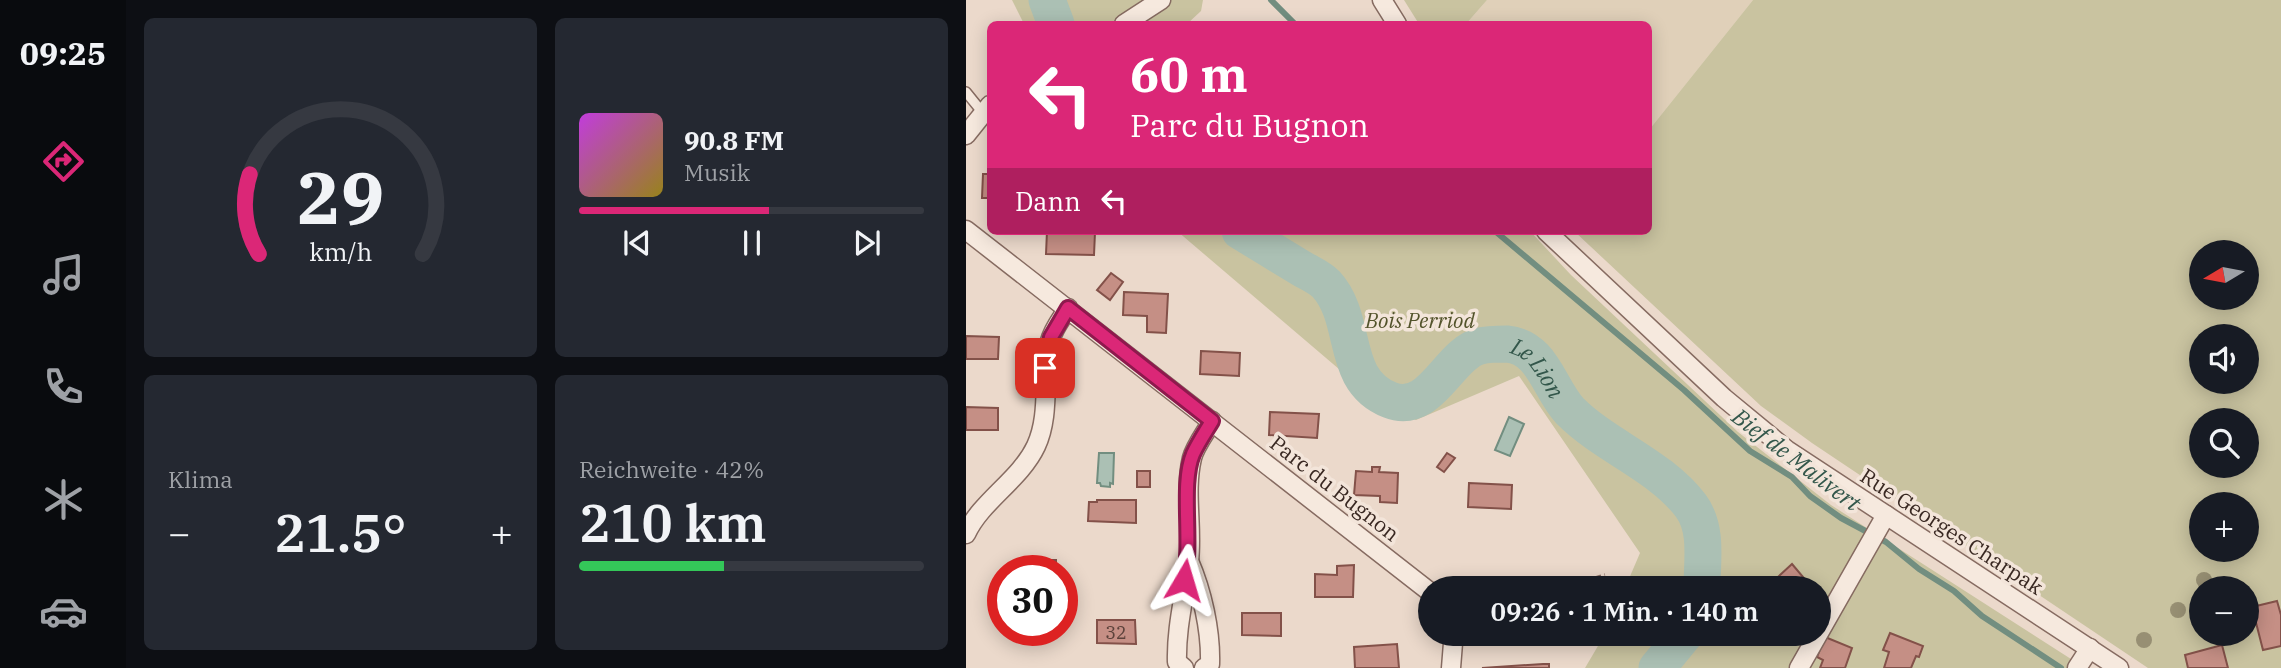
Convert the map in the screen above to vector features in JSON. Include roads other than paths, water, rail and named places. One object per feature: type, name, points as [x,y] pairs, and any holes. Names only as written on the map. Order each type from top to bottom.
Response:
[{"type":"street","points":[[1129,21],[1161,0]]},
{"type":"street","points":[[1382,0],[1395,21]]},
{"type":"street","points":[[966,135],[987,109]]},
{"type":"street","name":"Parc du Bugnon","points":[[966,230],[1418,583]]},
{"type":"street","name":"Rue Georges Charpak","points":[[1550,235],[1753,423],[1879,529],[2090,648],[2119,668]]},
{"type":"street","points":[[966,534],[1020,471],[1036,446],[1045,415],[1045,368],[1051,337],[1068,308]]},
{"type":"street","points":[[1184,668],[1177,662],[1177,649],[1178,621],[1189,561],[1188,481],[1192,456],[1212,421]]},
{"type":"street","points":[[1799,668],[1879,529]]},
{"type":"street","points":[[1189,561],[1197,580],[1210,650],[1210,664],[1204,668]]},
{"type":"street","points":[[1451,646],[1451,668]]},
{"type":"street","points":[[2078,666],[2090,648]]},
{"type":"lane","points":[[966,92],[987,109]]},
{"type":"waterway","name":"Le Lion","points":[[1047,0],[1055,21]]},
{"type":"waterway","name":"Bief de Malivert","points":[[1271,0],[1292,21]]},
{"type":"waterway","name":"Le Lion","points":[[1247,235],[1326,284],[1343,314],[1356,364],[1363,378],[1374,391],[1390,400],[1404,403],[1417,399],[1428,392],[1458,360],[1480,346],[1507,344],[1529,353],[1544,370],[1570,411],[1584,424],[1649,467],[1691,506],[1702,535],[1702,576]]},
{"type":"waterway","name":"Bief de Malivert","points":[[1500,235],[1684,390],[1750,451],[1792,477],[1810,496],[1841,518],[1886,542],[1919,569],[1954,591],[1982,616],[2061,668]]},
{"type":"waterway","name":"Le Lion","points":[[1657,668],[1675,646]]},
{"type":"park label","name":"Bois Perriod","points":[[1420,320]]}]
